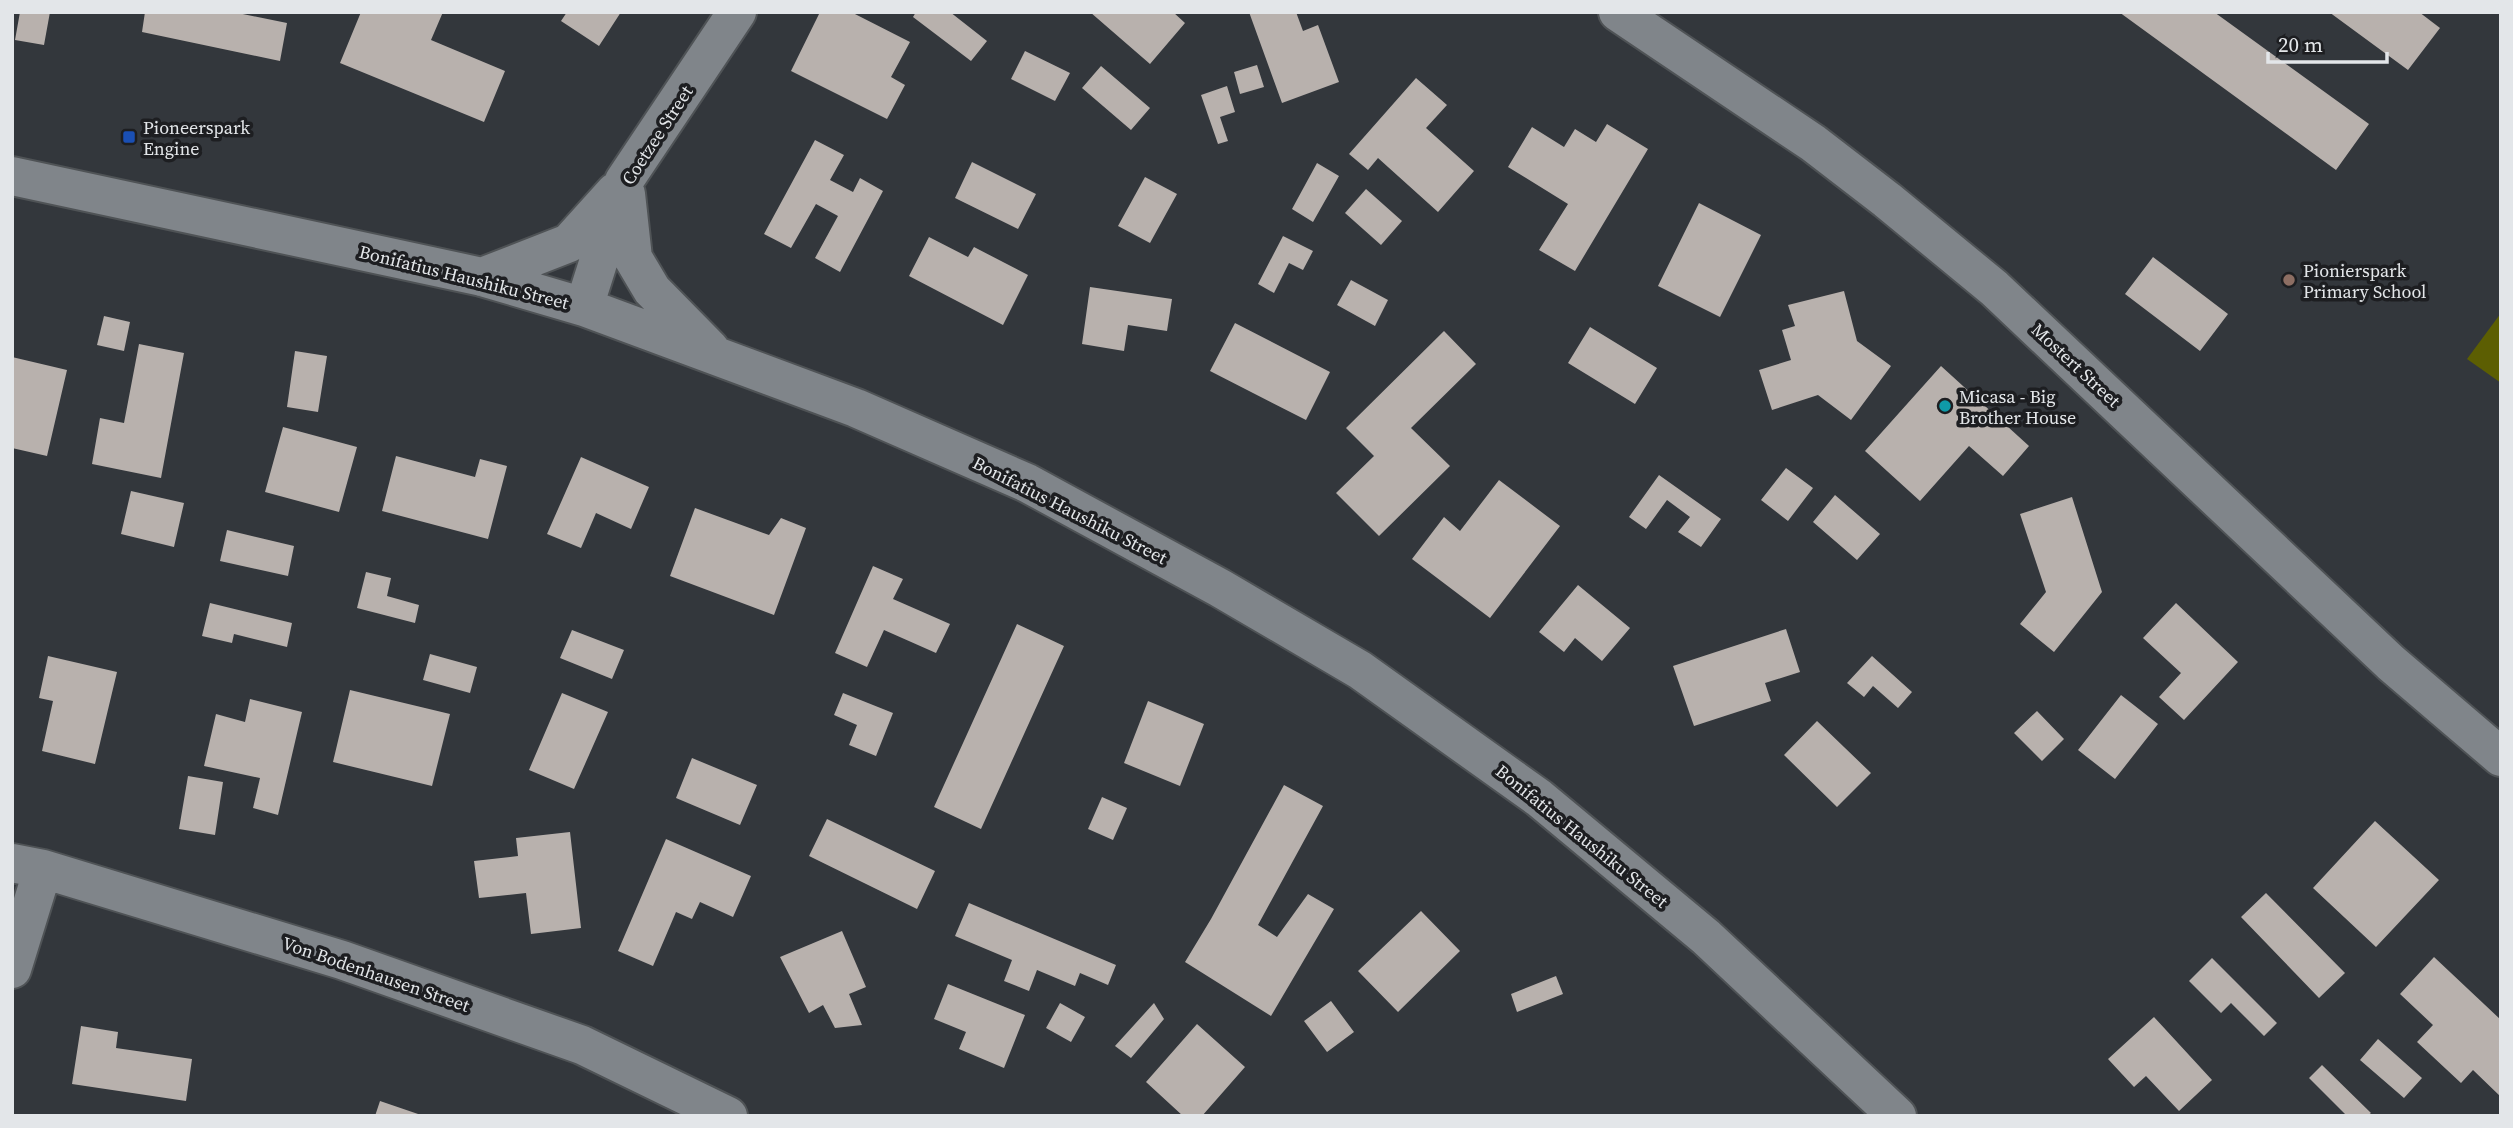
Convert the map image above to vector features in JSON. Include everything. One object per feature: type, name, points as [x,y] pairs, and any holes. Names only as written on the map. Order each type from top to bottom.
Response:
[{"type":"street","name":"Coetzee Street","points":[[584,307],[624,181],[737,12]]},
{"type":"street","name":"Mostert Street","points":[[1618,12],[1813,143],[1994,288],[2392,663],[2501,757]]},
{"type":"street","name":"Bonifatius Haushiku Street","points":[[12,176],[482,277],[584,307],[856,408],[1027,483],[1220,588],[1360,670],[1539,798],[1706,937],[1897,1116]]},
{"type":"street","points":[[482,277],[569,243],[624,181]]},
{"type":"street","points":[[624,181],[633,258],[652,290],[718,356]]},
{"type":"street","points":[[12,969],[27,866]]},
{"type":"street","name":"Von Bodenhausen Street","points":[[27,866],[342,960],[582,1045],[729,1116]]},
{"type":"shaded area","points":[[2501,313],[2501,383],[2467,359]]},
{"type":"building","points":[[20,12],[50,12],[44,45],[15,40]]},
{"type":"building","points":[[145,12],[233,12],[287,23],[280,61],[142,32]]},
{"type":"building","points":[[361,12],[443,12],[431,40],[505,71],[484,122],[340,63]]},
{"type":"building","points":[[567,12],[621,12],[599,46],[561,21]]},
{"type":"building","points":[[820,12],[851,12],[910,42],[891,77],[905,85],[887,119],[791,71]]},
{"type":"building","points":[[916,12],[950,12],[987,41],[971,61],[913,17]]},
{"type":"building","points":[[1090,12],[1173,12],[1185,23],[1150,64]]},
{"type":"building","points":[[1249,12],[1296,12],[1303,31],[1318,25],[1339,82],[1282,103]]},
{"type":"building","points":[[2119,12],[2214,12],[2369,124],[2336,170]]},
{"type":"building","points":[[2329,12],[2419,12],[2440,28],[2408,70]]},
{"type":"building","points":[[1025,51],[1070,73],[1055,101],[1011,79]]},
{"type":"building","points":[[1257,65],[1264,87],[1240,94],[1234,72]]},
{"type":"building","points":[[1101,66],[1150,108],[1131,130],[1082,88]]},
{"type":"building","points":[[1416,78],[1447,105],[1426,128],[1474,171],[1438,212],[1378,158],[1368,170],[1349,154]]},
{"type":"building","points":[[1227,86],[1235,112],[1220,117],[1228,141],[1218,144],[1201,95]]},
{"type":"building","points":[[1607,124],[1648,149],[1575,271],[1539,250],[1568,204],[1508,167],[1532,127],[1564,147],[1575,129],[1596,142]]},
{"type":"building","points":[[815,140],[844,155],[830,180],[853,192],[860,178],[883,191],[840,272],[815,258],[838,216],[816,204],[791,248],[764,234]]},
{"type":"building","points":[[972,162],[1036,194],[1018,229],[955,198]]},
{"type":"building","points":[[1317,163],[1339,176],[1313,222],[1292,209]]},
{"type":"building","points":[[1145,177],[1177,194],[1150,243],[1118,226]]},
{"type":"building","points":[[1366,189],[1402,221],[1381,245],[1345,213]]},
{"type":"building","points":[[1699,203],[1761,235],[1720,317],[1658,286]]},
{"type":"building","points":[[1283,236],[1313,251],[1303,270],[1289,263],[1274,293],[1258,284]]},
{"type":"building","points":[[929,237],[968,257],[974,247],[1028,275],[1003,325],[909,276]]},
{"type":"building","points":[[2153,257],[2228,314],[2200,351],[2125,294]]},
{"type":"building","points":[[1351,280],[1388,300],[1375,326],[1337,305]]},
{"type":"building","points":[[1090,287],[1172,299],[1167,331],[1128,325],[1124,351],[1082,344]]},
{"type":"building","points":[[1844,291],[1857,341],[1891,366],[1851,420],[1818,395],[1772,410],[1759,370],[1791,360],[1782,330],[1795,326],[1788,305]]},
{"type":"building","points":[[104,316],[130,322],[124,351],[97,345]]},
{"type":"building","points":[[1235,323],[1330,372],[1306,420],[1210,371]]},
{"type":"building","points":[[1590,327],[1657,368],[1635,404],[1568,363]]},
{"type":"building","points":[[1444,331],[1476,364],[1411,428],[1450,466],[1379,536],[1336,493],[1374,456],[1346,428]]},
{"type":"building","points":[[139,344],[184,353],[161,478],[92,464],[100,418],[124,423]]},
{"type":"building","points":[[295,351],[327,356],[318,412],[287,407]]},
{"type":"building","points":[[12,357],[67,370],[47,456],[12,448]]},
{"type":"building","name":"Micasa - Big Brother House","points":[[1941,366],[2029,446],[2003,476],[1969,446],[1920,501],[1865,451]]},
{"type":"building","points":[[283,427],[357,447],[339,512],[265,492]]},
{"type":"building","points":[[396,456],[475,477],[480,459],[507,466],[488,539],[382,511]]},
{"type":"building","points":[[581,457],[649,487],[631,529],[596,513],[581,548],[547,534]]},
{"type":"building","points":[[1786,468],[1813,488],[1788,521],[1761,500]]},
{"type":"building","points":[[1659,475],[1721,519],[1701,547],[1678,532],[1690,517],[1667,500],[1646,529],[1629,517]]},
{"type":"building","points":[[1499,480],[1560,526],[1490,618],[1412,559],[1444,517],[1460,531]]},
{"type":"building","points":[[131,491],[184,503],[174,547],[121,534]]},
{"type":"building","points":[[1835,495],[1880,534],[1857,560],[1813,522]]},
{"type":"building","points":[[2072,497],[2102,592],[2054,652],[2020,624],[2046,592],[2020,514]]},
{"type":"building","points":[[695,508],[769,535],[781,518],[806,528],[774,615],[670,576]]},
{"type":"building","points":[[227,530],[294,546],[288,576],[220,561]]},
{"type":"building","points":[[873,566],[903,579],[893,599],[950,624],[936,653],[884,630],[867,667],[835,653]]},
{"type":"building","points":[[366,572],[391,578],[387,596],[419,605],[415,623],[357,608]]},
{"type":"building","points":[[1578,585],[1630,628],[1602,661],[1575,638],[1564,652],[1539,632]]},
{"type":"building","points":[[210,603],[292,623],[287,647],[234,634],[232,643],[202,636]]},
{"type":"building","points":[[2176,603],[2238,662],[2184,720],[2159,697],[2181,673],[2143,638]]},
{"type":"building","points":[[1017,624],[1064,646],[981,829],[934,807]]},
{"type":"building","points":[[1786,629],[1800,672],[1765,683],[1771,701],[1694,726],[1673,666]]},
{"type":"building","points":[[572,630],[624,650],[612,679],[560,658]]},
{"type":"building","points":[[430,654],[477,667],[470,693],[423,680]]},
{"type":"building","points":[[48,656],[117,672],[95,764],[42,751],[53,701],[39,698]]},
{"type":"building","points":[[1872,656],[1912,692],[1898,708],[1873,686],[1864,697],[1847,683]]},
{"type":"building","points":[[350,690],[450,714],[432,786],[333,762]]},
{"type":"building","points":[[562,693],[608,712],[574,789],[529,770]]},
{"type":"building","points":[[843,693],[893,713],[876,756],[849,745],[857,725],[834,715]]},
{"type":"building","points":[[2121,695],[2158,724],[2115,779],[2078,750]]},
{"type":"building","points":[[250,699],[302,712],[278,815],[253,808],[260,778],[204,766],[216,714],[245,722]]},
{"type":"building","points":[[1148,701],[1204,724],[1180,786],[1124,763]]},
{"type":"building","points":[[2037,711],[2064,739],[2042,761],[2014,733]]},
{"type":"building","points":[[1817,721],[1871,773],[1837,807],[1784,755]]},
{"type":"building","points":[[692,758],[757,785],[740,825],[676,798]]},
{"type":"building","points":[[188,776],[223,782],[215,835],[179,829]]},
{"type":"building","points":[[1284,785],[1323,806],[1258,925],[1277,937],[1308,894],[1334,909],[1271,1016],[1185,962]]},
{"type":"building","points":[[1102,797],[1127,808],[1113,840],[1088,829]]},
{"type":"building","points":[[827,819],[935,871],[917,909],[809,856]]},
{"type":"building","points":[[2375,821],[2439,880],[2376,947],[2313,888]]},
{"type":"building","points":[[570,832],[581,928],[531,934],[526,893],[479,898],[474,861],[518,856],[516,838]]},
{"type":"building","points":[[666,839],[751,876],[733,917],[700,902],[692,919],[676,912],[653,966],[618,951]]},
{"type":"building","points":[[2266,893],[2345,973],[2319,998],[2241,917]]},
{"type":"building","points":[[969,903],[1116,965],[1108,985],[1080,973],[1075,986],[1037,970],[1029,991],[1004,981],[1012,960],[955,936]]},
{"type":"building","points":[[1421,911],[1460,951],[1398,1012],[1358,971]]},
{"type":"building","points":[[842,931],[866,987],[849,994],[862,1025],[835,1028],[823,1005],[809,1013],[780,957]]},
{"type":"building","points":[[2434,957],[2501,1020],[2501,1097],[2473,1070],[2461,1083],[2417,1042],[2433,1025],[2400,994]]},
{"type":"building","points":[[2212,958],[2277,1023],[2264,1036],[2231,1003],[2221,1013],[2189,981]]},
{"type":"building","points":[[1556,976],[1563,994],[1517,1012],[1511,994]]},
{"type":"building","points":[[948,984],[1025,1015],[1004,1068],[959,1049],[966,1032],[934,1019]]},
{"type":"building","points":[[1331,1001],[1354,1032],[1327,1052],[1304,1021]]},
{"type":"building","points":[[1060,1003],[1085,1017],[1071,1042],[1046,1028]]},
{"type":"building","points":[[1154,1003],[1164,1019],[1131,1058],[1115,1046]]},
{"type":"building","points":[[2154,1017],[2212,1080],[2179,1111],[2146,1076],[2134,1087],[2108,1059]]},
{"type":"building","points":[[1197,1024],[1245,1067],[1202,1116],[1183,1116],[1146,1082]]},
{"type":"building","points":[[81,1026],[118,1032],[116,1048],[192,1059],[186,1101],[72,1084]]},
{"type":"building","points":[[2378,1039],[2422,1078],[2404,1098],[2360,1060]]},
{"type":"building","points":[[2322,1065],[2371,1113],[2367,1116],[2347,1116],[2309,1078]]},
{"type":"building","points":[[380,1101],[421,1115],[421,1116],[375,1116]]},
{"type":"place","name":"Pioneerspark Engine","points":[[129,137]]},
{"type":"place","name":"Pionierspark Primary School","points":[[2289,280]]},
{"type":"place","name":"Micasa - Big Brother House","points":[[1945,406]]}]
